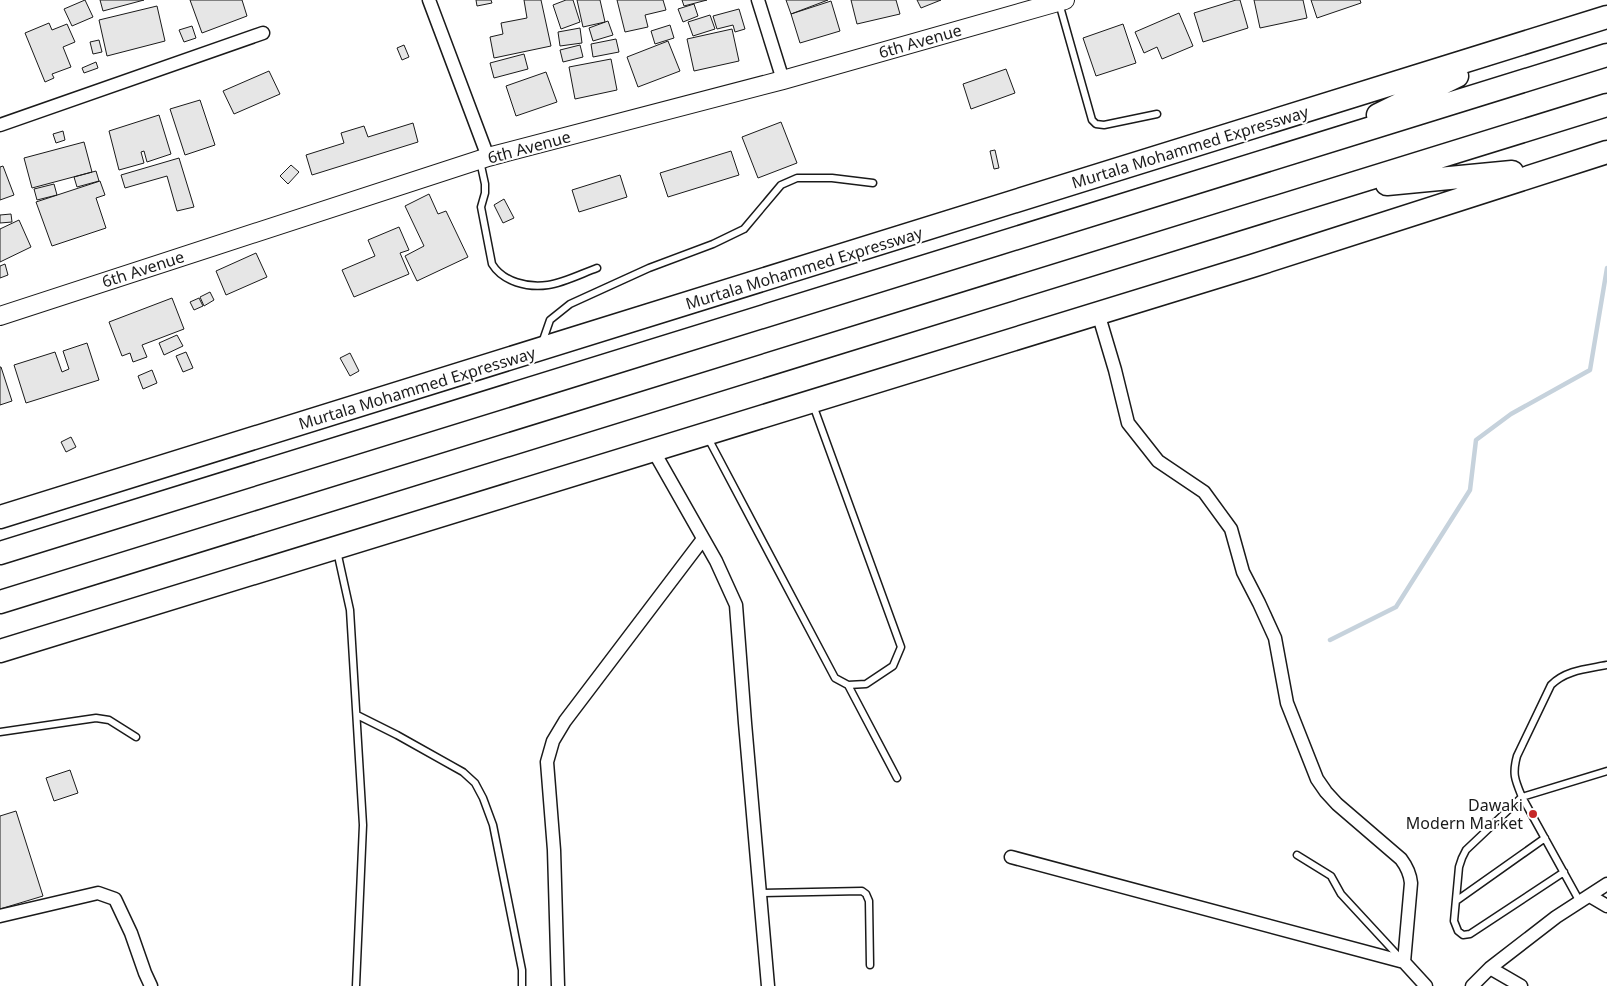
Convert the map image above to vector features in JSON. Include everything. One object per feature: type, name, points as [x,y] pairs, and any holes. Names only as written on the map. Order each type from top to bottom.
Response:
[{"type":"highway","name":"Murtala Mohammed Expressway","points":[[0,518],[1607,17]]},
{"type":"highway","points":[[1310,147],[1526,43]]},
{"type":"highway","name":"Murtala Mohammed Expressway","points":[[0,554],[1607,55]]},
{"type":"highway","points":[[0,602],[1607,105]]},
{"type":"highway","points":[[0,651],[1252,266],[1607,152]]},
{"type":"highway","points":[[1341,188],[1553,169]]},
{"type":"street","points":[[429,0],[484,159]]},
{"type":"street","points":[[758,0],[783,80]]},
{"type":"street","name":"6th Avenue","points":[[0,316],[484,159],[783,80],[1062,1]]},
{"type":"street","points":[[0,125],[263,33]]},
{"type":"street","points":[[1098,313],[1128,423],[1158,461],[1204,492],[1231,529],[1243,572],[1260,603],[1275,638],[1287,702],[1317,779],[1337,804],[1401,859],[1407,867],[1411,883],[1404,962]]},
{"type":"street","points":[[653,450],[716,561],[736,605],[768,986]]},
{"type":"street","points":[[558,986],[554,850],[547,762],[553,741],[565,721],[703,538]]},
{"type":"street","points":[[1011,857],[1404,962],[1426,986]]},
{"type":"street","points":[[1472,986],[1490,968],[1556,917],[1607,884]]},
{"type":"street","points":[[0,916],[98,892],[115,899],[131,933],[151,986]]},
{"type":"street","points":[[1585,899],[1607,906]]},
{"type":"street","points":[[1490,968],[1521,986]]},
{"type":"lane","points":[[1062,1],[1092,120],[1096,124],[1104,125],[1157,114]]},
{"type":"lane","points":[[484,159],[485,193],[481,207],[492,264],[496,271],[525,285],[548,285],[597,268]]},
{"type":"lane","points":[[541,350],[550,320],[570,304],[649,268],[713,244],[744,229],[780,185],[797,178],[832,178],[873,183]]},
{"type":"lane","points":[[706,434],[835,678],[848,685],[866,684],[893,666],[901,647],[812,401]]},
{"type":"lane","points":[[336,548],[350,610],[358,715],[363,825],[356,986]]},
{"type":"lane","points":[[1585,899],[1564,872],[1522,797],[1514,779],[1514,768],[1517,756],[1551,685],[1558,678],[1569,672],[1607,665]]},
{"type":"lane","points":[[848,685],[897,778]]},
{"type":"lane","points":[[358,715],[463,772],[475,783],[493,825],[522,970],[522,986]]},
{"type":"lane","points":[[0,732],[96,718],[109,720],[136,737]]},
{"type":"lane","points":[[1564,872],[1470,934],[1463,935],[1458,931],[1454,921],[1460,867],[1466,850],[1522,797],[1607,771]]},
{"type":"lane","points":[[1456,901],[1545,838]]},
{"type":"lane","points":[[1297,855],[1331,876],[1341,894],[1404,962]]},
{"type":"lane","points":[[759,893],[862,891],[866,894],[869,901],[870,965]]},
{"type":"building","points":[[85,0],[93,17],[72,26],[64,9]]},
{"type":"building","points":[[100,0],[144,0],[103,11]]},
{"type":"building","points":[[190,0],[242,0],[247,16],[202,33]]},
{"type":"building","points":[[476,0],[491,0],[492,3],[477,6]]},
{"type":"building","points":[[524,0],[541,0],[551,46],[494,58],[490,37],[503,34],[501,23],[527,18]]},
{"type":"building","points":[[566,0],[573,0],[580,22],[561,29],[553,5]]},
{"type":"building","points":[[577,0],[600,0],[605,22],[583,27]]},
{"type":"building","points":[[617,0],[663,0],[666,10],[645,15],[648,27],[625,32]]},
{"type":"building","points":[[682,0],[707,0],[684,6]]},
{"type":"building","points":[[786,0],[828,0],[791,14]]},
{"type":"building","points":[[851,0],[896,0],[900,14],[857,24]]},
{"type":"building","points":[[917,0],[941,0],[921,8]]},
{"type":"building","points":[[1240,0],[1248,28],[1203,42],[1194,13]]},
{"type":"building","points":[[1254,0],[1303,0],[1307,18],[1260,28]]},
{"type":"building","points":[[1311,0],[1360,0],[1361,3],[1317,18]]},
{"type":"building","points":[[831,1],[840,31],[800,43],[791,14]]},
{"type":"building","points":[[694,4],[698,16],[683,22],[678,9]]},
{"type":"building","points":[[157,6],[165,41],[107,56],[99,20]]},
{"type":"building","points":[[739,9],[745,29],[735,32],[733,25],[717,29],[713,16]]},
{"type":"building","points":[[1179,13],[1193,46],[1162,59],[1157,47],[1144,53],[1135,32]]},
{"type":"building","points":[[710,15],[715,29],[693,36],[688,22]]},
{"type":"building","points":[[608,21],[613,35],[593,41],[589,28]]},
{"type":"building","points":[[49,23],[52,30],[67,24],[75,42],[63,47],[71,67],[52,74],[54,78],[45,82],[25,33]]},
{"type":"building","points":[[1123,24],[1136,63],[1096,76],[1083,38]]},
{"type":"building","points":[[670,25],[674,38],[655,44],[651,31]]},
{"type":"building","points":[[192,26],[196,38],[184,42],[179,30]]},
{"type":"building","points":[[580,28],[582,43],[560,46],[558,32]]},
{"type":"building","points":[[732,29],[739,61],[694,71],[687,39]]},
{"type":"building","points":[[616,39],[619,52],[593,57],[591,44]]},
{"type":"building","points":[[99,40],[102,52],[93,54],[90,42]]},
{"type":"building","points":[[668,41],[680,71],[638,87],[627,57]]},
{"type":"building","points":[[404,45],[409,57],[402,60],[397,48]]},
{"type":"building","points":[[580,45],[583,57],[563,62],[560,50]]},
{"type":"building","points":[[524,54],[528,69],[494,78],[490,63]]},
{"type":"building","points":[[611,59],[617,90],[575,99],[569,67]]},
{"type":"building","points":[[96,62],[98,68],[84,73],[82,68]]},
{"type":"building","points":[[1006,69],[1015,93],[971,109],[963,84]]},
{"type":"building","points":[[269,71],[280,94],[234,114],[223,91]]},
{"type":"building","points":[[546,72],[557,102],[516,116],[506,86]]},
{"type":"building","points":[[200,100],[215,145],[185,155],[170,109]]},
{"type":"building","points":[[159,115],[171,154],[147,162],[144,151],[141,152],[144,163],[119,170],[109,131]]},
{"type":"building","points":[[781,122],[797,163],[758,178],[742,137]]},
{"type":"building","points":[[413,123],[418,142],[312,175],[306,155],[344,143],[341,133],[364,126],[368,137]]},
{"type":"building","points":[[63,131],[65,140],[56,143],[53,134]]},
{"type":"building","points":[[84,142],[92,172],[32,188],[24,158]]},
{"type":"building","points":[[995,150],[999,168],[994,169],[990,151]]},
{"type":"building","points":[[731,151],[739,175],[668,197],[660,173]]},
{"type":"building","points":[[179,158],[194,207],[177,211],[167,176],[125,188],[121,175]]},
{"type":"building","points":[[291,165],[299,172],[288,184],[280,176]]},
{"type":"building","points":[[3,166],[14,195],[0,200],[0,167]]},
{"type":"building","points":[[96,171],[99,181],[77,187],[74,177]]},
{"type":"building","points":[[620,175],[627,197],[579,212],[572,190]]},
{"type":"building","points":[[100,181],[105,195],[96,198],[106,228],[52,246],[36,202]]},
{"type":"building","points":[[54,184],[57,195],[37,200],[34,189]]},
{"type":"building","points":[[429,194],[438,214],[446,211],[468,257],[417,281],[405,256],[424,246],[405,206]]},
{"type":"building","points":[[504,199],[514,218],[503,223],[494,205]]},
{"type":"building","points":[[11,214],[12,222],[0,223],[0,215]]},
{"type":"building","points":[[19,220],[31,247],[0,262],[0,229]]},
{"type":"building","points":[[399,227],[409,250],[400,253],[409,274],[354,297],[342,270],[375,256],[368,240]]},
{"type":"building","points":[[256,253],[267,277],[226,295],[216,271]]},
{"type":"building","points":[[5,264],[8,275],[0,278],[0,266]]},
{"type":"building","points":[[210,292],[214,300],[204,306],[200,297]]},
{"type":"building","points":[[172,298],[184,329],[142,345],[147,357],[133,362],[130,353],[122,356],[109,322]]},
{"type":"building","points":[[199,298],[203,306],[194,310],[190,302]]},
{"type":"building","points":[[177,335],[183,346],[164,355],[159,343]]},
{"type":"building","points":[[87,343],[99,380],[26,403],[14,365],[55,352],[62,372],[69,369],[63,351]]},
{"type":"building","points":[[186,352],[193,368],[183,372],[176,356]]},
{"type":"building","points":[[350,353],[359,371],[350,376],[340,358]]},
{"type":"building","points":[[0,367],[12,401],[0,405]]},
{"type":"building","points":[[152,370],[157,383],[143,389],[138,376]]},
{"type":"building","points":[[71,437],[76,447],[66,452],[61,442]]},
{"type":"building","points":[[70,770],[78,793],[54,801],[46,778]]},
{"type":"building","points":[[16,811],[43,896],[0,909],[0,816]]},
{"type":"waterway","points":[[1330,640],[1396,607],[1470,490],[1476,440],[1511,414],[1590,370],[1607,268]]},
{"type":"place","name":"Dawaki Modern Market","points":[[1533,814]]}]
